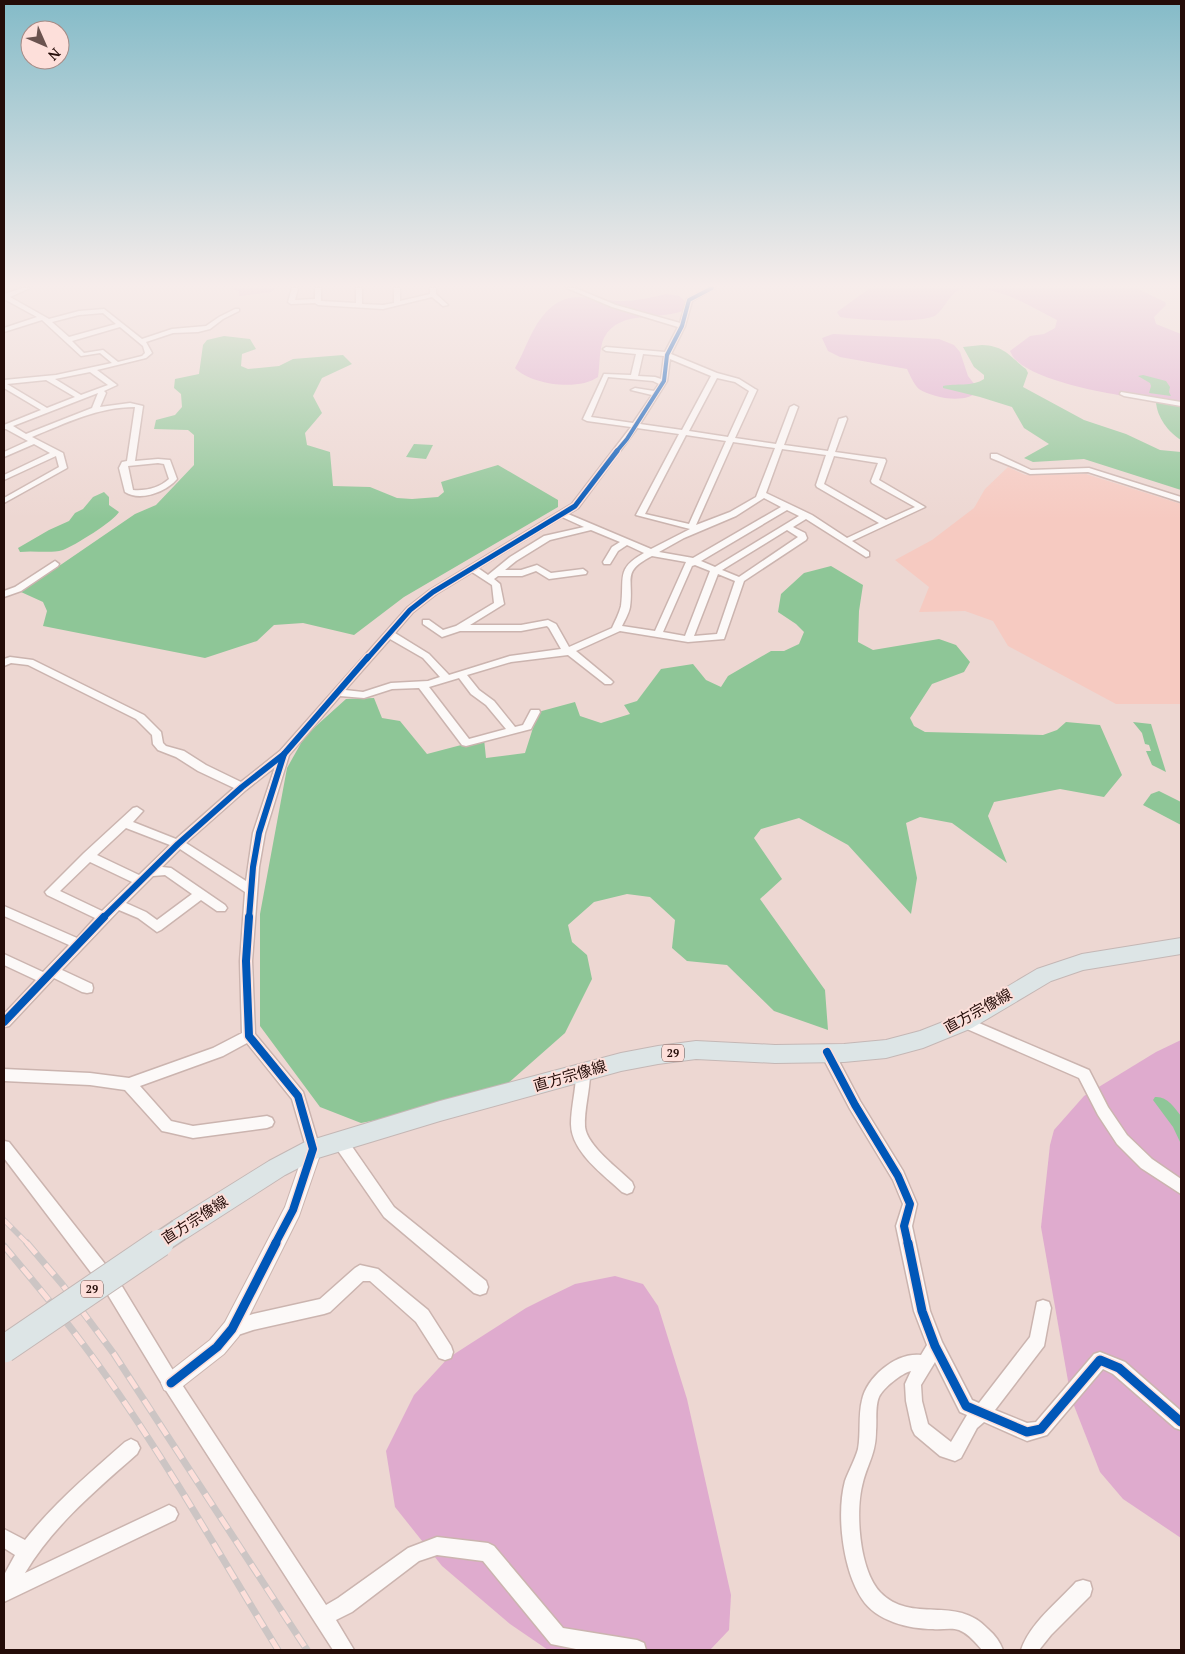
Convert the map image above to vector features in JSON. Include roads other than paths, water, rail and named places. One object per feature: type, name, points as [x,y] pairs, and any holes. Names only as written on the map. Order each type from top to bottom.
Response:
[{"type":"main road","name":"直方宗像線","points":[[4,1349],[179,1230],[276,1168],[313,1149],[339,1140],[620,1062],[658,1054],[696,1050],[775,1054],[844,1053],[886,1049],[923,1039],[964,1022],[1044,975],[1082,962],[1181,946]]},
{"type":"street","points":[[4,384],[48,378],[112,365]]},
{"type":"street","points":[[634,377],[637,365]]},
{"type":"street","points":[[6,1015],[49,975],[116,904],[178,844],[242,786],[284,754],[410,610],[433,592],[575,506],[636,426],[662,383],[665,365]]},
{"type":"street","points":[[694,365],[737,380],[753,390],[695,527]]},
{"type":"street","points":[[7,424],[113,385],[92,370]]},
{"type":"street","points":[[695,527],[640,514],[715,374]]},
{"type":"street","points":[[662,383],[655,379],[606,375],[587,419],[882,461],[875,481],[921,507],[846,541]]},
{"type":"street","points":[[48,378],[80,397]]},
{"type":"street","points":[[4,384],[46,410]]},
{"type":"street","points":[[95,410],[102,393],[99,390]]},
{"type":"street","points":[[635,390],[656,392]]},
{"type":"street","points":[[1124,394],[1180,401]]},
{"type":"street","points":[[4,455],[30,439],[95,410],[118,408],[132,403],[138,406],[131,463]]},
{"type":"street","points":[[618,628],[625,608],[627,573],[634,562],[695,527],[733,514],[760,498],[794,407]]},
{"type":"street","points":[[843,419],[820,485],[885,523]]},
{"type":"street","points":[[4,501],[63,468],[60,455],[7,424]]},
{"type":"street","points":[[4,478],[55,453]]},
{"type":"street","points":[[994,456],[1030,472],[1089,470],[1181,500]]},
{"type":"street","points":[[167,462],[173,479],[167,486],[156,490],[129,492],[124,468],[126,464],[131,463],[167,462]]},
{"type":"street","points":[[762,494],[810,517],[866,554]]},
{"type":"street","points":[[658,634],[688,565],[787,507]]},
{"type":"street","points":[[561,514],[652,553],[693,561],[740,580]]},
{"type":"street","points":[[688,638],[715,570],[805,516]]},
{"type":"street","points":[[493,576],[547,538],[593,527]]},
{"type":"street","points":[[337,694],[364,695],[391,686],[422,686],[510,659],[568,651],[598,639],[618,628],[688,638],[721,637],[740,580],[803,538],[802,535],[787,527]]},
{"type":"street","points":[[607,562],[615,548],[626,542]]},
{"type":"street","points":[[4,594],[18,590],[55,564]]},
{"type":"street","points":[[472,568],[493,576],[522,574],[537,568],[550,576],[583,572]]},
{"type":"street","points":[[426,622],[442,634],[459,628],[499,604],[493,576]]},
{"type":"street","points":[[459,628],[521,628],[548,623],[553,626],[568,651],[576,655],[608,682]]},
{"type":"street","points":[[389,634],[426,656],[447,679]]},
{"type":"street","points":[[4,663],[10,660],[30,662],[140,718],[157,734],[158,744],[162,748],[180,754],[202,768],[242,786]]},
{"type":"street","points":[[460,674],[474,692],[490,703],[513,730]]},
{"type":"street","points":[[422,686],[441,711],[456,726],[466,743],[527,727],[535,712]]},
{"type":"street","points":[[171,1384],[216,1347],[232,1329],[293,1210],[313,1149],[298,1096],[249,1036],[246,997],[250,889],[259,833],[284,754]]},
{"type":"street","points":[[104,917],[50,892],[137,811]]},
{"type":"street","points":[[125,823],[178,844],[250,889]]},
{"type":"street","points":[[88,856],[145,876],[166,871],[221,908]]},
{"type":"street","points":[[116,904],[142,916],[157,927],[200,894]]},
{"type":"street","points":[[4,911],[79,944]]},
{"type":"street","points":[[4,959],[87,988]]},
{"type":"street","points":[[964,1022],[1084,1074],[1101,1110],[1129,1150],[1156,1172],[1181,1187]]},
{"type":"street","points":[[4,1075],[90,1079],[129,1084],[218,1052],[249,1036]]},
{"type":"street","points":[[827,1052],[855,1105],[898,1176],[910,1204],[904,1226],[922,1311],[935,1346],[966,1406],[1027,1432],[1040,1429],[1100,1360],[1119,1368],[1179,1415]]},
{"type":"street","points":[[583,1073],[584,1085],[578,1129],[582,1142],[627,1187]]},
{"type":"street","points":[[129,1084],[167,1126],[193,1132],[267,1122]]},
{"type":"street","points":[[339,1140],[389,1212],[480,1287]]},
{"type":"street","points":[[4,1147],[114,1290],[171,1384],[344,1650]]},
{"type":"street","points":[[232,1329],[253,1322],[324,1306],[360,1273],[373,1274],[422,1316],[445,1352]]},
{"type":"street","points":[[935,1346],[913,1384],[914,1401],[921,1429],[946,1450],[955,1452],[971,1422],[982,1413],[1038,1340],[1043,1308]]},
{"type":"street","points":[[924,1364],[918,1362],[900,1365],[873,1392],[869,1407],[870,1423],[866,1451],[853,1484],[850,1522],[854,1547],[862,1577],[870,1593],[882,1606],[920,1620],[959,1620],[972,1626],[994,1650]]},
{"type":"street","points":[[4,1592],[28,1552],[73,1500],[131,1448]]},
{"type":"street","points":[[4,1592],[169,1514]]},
{"type":"street","points":[[4,1538],[28,1552]]},
{"type":"street","points":[[322,1617],[344,1605],[414,1554],[437,1546],[488,1552],[558,1637],[637,1650]]},
{"type":"street","points":[[1030,1650],[1030,1646],[1040,1633],[1083,1589]]},
{"type":"railway","points":[[4,1220],[27,1243]]},
{"type":"railway","points":[[27,1243],[62,1284],[114,1354],[307,1650]]},
{"type":"railway","points":[[4,1246],[71,1328],[133,1415],[183,1493],[278,1650]]}]
